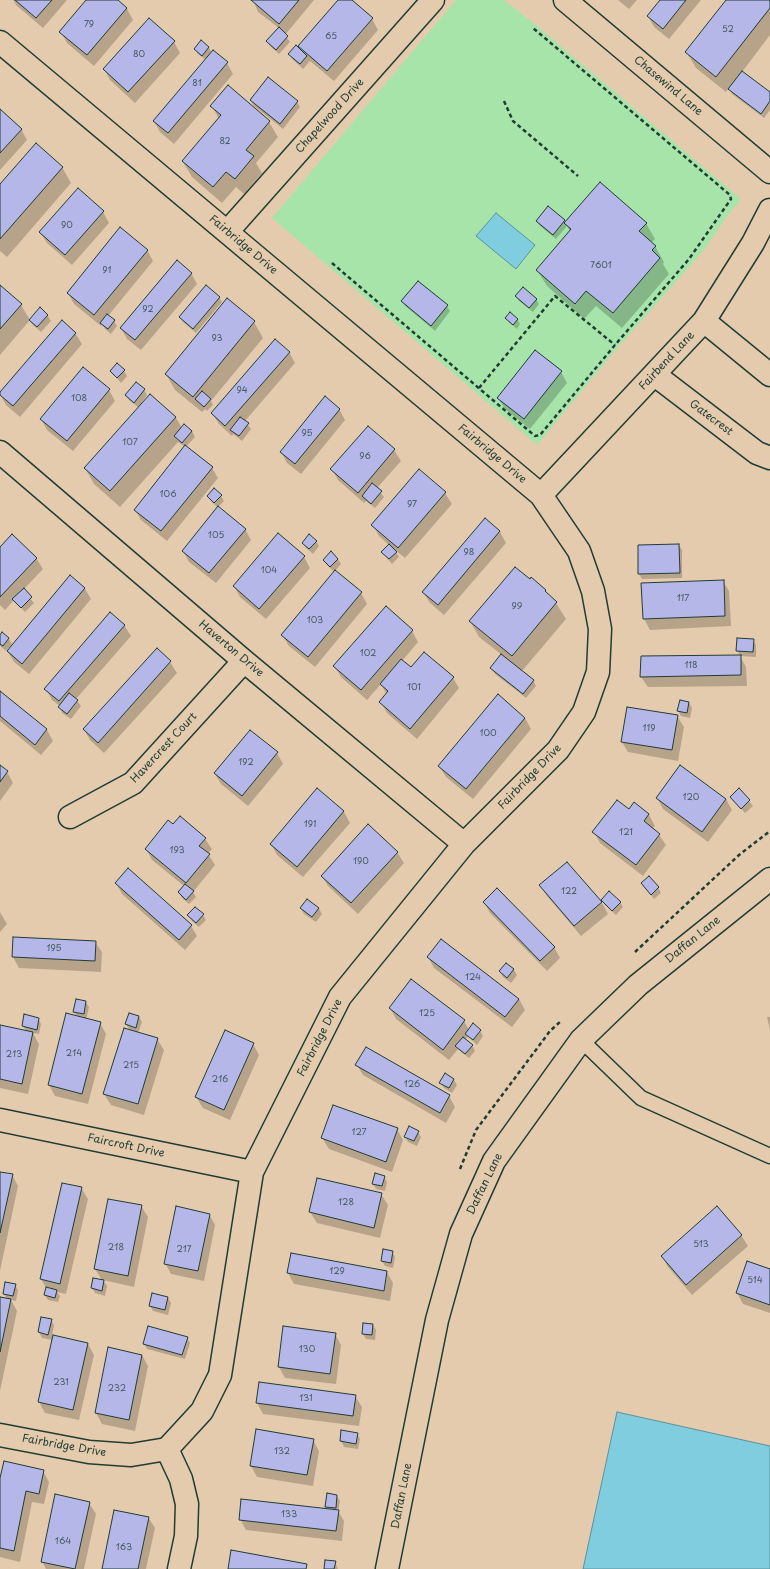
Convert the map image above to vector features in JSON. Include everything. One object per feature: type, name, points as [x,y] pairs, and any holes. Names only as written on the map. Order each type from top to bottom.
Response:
[{"type":"street","name":"Chasewind Lane","points":[[565,0],[770,172]]},
{"type":"street","name":"Chapelwood Drive","points":[[227,232],[430,1]]},
{"type":"street","name":"Fairbridge Drive","points":[[0,42],[541,495],[579,551],[594,591],[600,629],[598,672],[584,712],[558,750],[464,844],[340,997],[252,1172],[220,1374],[202,1411],[167,1449],[130,1455],[89,1452],[0,1435]]},
{"type":"street","name":"Fairbend Lane","points":[[541,495],[704,321],[753,243],[770,210]]},
{"type":"street","points":[[704,321],[770,375]]},
{"type":"street","name":"Gatecrest","points":[[655,375],[757,453],[770,458]]},
{"type":"street","name":"Haverton Drive","points":[[0,452],[244,661],[464,844]]},
{"type":"street","name":"Havercrest Court","points":[[70,817],[133,783],[244,661]]},
{"type":"street","name":"Daffan Lane","points":[[387,1569],[437,1320],[461,1234],[494,1161],[581,1040],[638,985],[770,879]]},
{"type":"street","name":"Faircroft Drive","points":[[0,1120],[252,1172]]},
{"type":"street","points":[[167,1449],[181,1479],[187,1504],[186,1536],[179,1569]]},
{"type":"lane","points":[[581,1040],[641,1098],[770,1156]]},
{"type":"path","points":[[332,263],[535,436],[540,436],[614,345],[689,259],[731,200],[730,195],[533,28]]},
{"type":"path","points":[[504,101],[513,121],[578,176]]},
{"type":"path","points":[[479,388],[555,296],[614,345]]},
{"type":"green space","points":[[456,0],[504,0],[537,26],[741,199],[725,219],[704,250],[619,346],[537,445],[272,218]]},
{"type":"water","points":[[496,213],[535,245],[516,269],[476,236]]},
{"type":"water","points":[[617,1412],[770,1446],[770,1569],[583,1569]]},
{"type":"building","points":[[15,0],[52,0],[36,18]]},
{"type":"building","points":[[86,0],[118,0],[127,8],[87,55],[59,32]]},
{"type":"building","points":[[251,0],[299,0],[279,24]]},
{"type":"building","points":[[338,0],[352,0],[373,18],[327,71],[298,46]]},
{"type":"building","points":[[660,0],[686,0],[663,29],[647,16]]},
{"type":"building","points":[[726,0],[770,0],[770,8],[716,77],[685,52]]},
{"type":"building","points":[[149,18],[175,41],[128,92],[103,69]]},
{"type":"building","points":[[279,27],[288,36],[276,50],[266,41]]},
{"type":"building","points":[[201,40],[209,47],[202,56],[194,49]]},
{"type":"building","points":[[296,45],[307,56],[300,64],[288,54]]},
{"type":"building","points":[[213,50],[228,62],[168,133],[153,121]]},
{"type":"building","points":[[742,71],[770,92],[770,101],[761,114],[728,89]]},
{"type":"building","points":[[268,77],[298,101],[280,124],[250,100]]},
{"type":"building","points":[[228,85],[270,121],[246,150],[254,156],[235,179],[226,172],[213,187],[182,161],[221,115],[210,106]]},
{"type":"building","points":[[0,109],[22,129],[0,153]]},
{"type":"building","points":[[36,143],[63,167],[0,239],[0,184]]},
{"type":"building","points":[[600,182],[647,223],[639,231],[656,246],[652,250],[660,258],[613,313],[586,291],[575,304],[536,270],[571,229],[564,223]]},
{"type":"building","points":[[78,188],[104,211],[65,255],[39,232]]},
{"type":"building","points":[[548,206],[565,220],[553,235],[536,221]]},
{"type":"building","points":[[120,227],[148,250],[94,315],[67,293]]},
{"type":"building","points":[[177,260],[192,273],[135,340],[120,328]]},
{"type":"building","points":[[418,281],[448,305],[431,326],[401,301]]},
{"type":"building","points":[[0,285],[22,304],[0,329]]},
{"type":"building","points":[[206,285],[220,297],[193,329],[179,317]]},
{"type":"building","points":[[523,287],[537,299],[529,308],[515,296]]},
{"type":"building","points":[[227,298],[255,321],[193,397],[165,374]]},
{"type":"building","points":[[40,307],[48,315],[37,327],[29,320]]},
{"type":"building","points":[[510,312],[518,319],[513,325],[505,318]]},
{"type":"building","points":[[107,314],[115,320],[108,329],[100,323]]},
{"type":"building","points":[[62,320],[76,333],[13,406],[0,395],[0,392]]},
{"type":"building","points":[[275,339],[290,352],[225,426],[211,413]]},
{"type":"building","points":[[535,350],[562,371],[524,419],[497,398]]},
{"type":"building","points":[[117,363],[125,370],[117,378],[110,371]]},
{"type":"building","points":[[83,367],[110,389],[67,441],[40,419]]},
{"type":"building","points":[[136,382],[145,389],[134,403],[125,395]]},
{"type":"building","points":[[202,391],[211,399],[204,407],[195,399]]},
{"type":"building","points":[[150,394],[176,417],[110,491],[84,468]]},
{"type":"building","points":[[325,396],[340,409],[295,464],[280,452]]},
{"type":"building","points":[[240,417],[249,423],[239,436],[230,430]]},
{"type":"building","points":[[184,424],[192,431],[182,443],[174,436]]},
{"type":"building","points":[[368,426],[395,449],[358,493],[330,469]]},
{"type":"building","points":[[185,445],[213,467],[161,531],[134,510]]},
{"type":"building","points":[[419,469],[446,492],[398,548],[371,525]]},
{"type":"building","points":[[372,483],[382,491],[371,504],[362,496]]},
{"type":"building","points":[[214,488],[222,495],[214,503],[207,496]]},
{"type":"building","points":[[218,506],[246,529],[209,573],[182,551]]},
{"type":"building","points":[[485,518],[500,531],[438,605],[422,592]]},
{"type":"building","points":[[278,533],[305,556],[259,609],[233,586]]},
{"type":"building","points":[[12,534],[37,558],[0,597],[0,547]]},
{"type":"building","points":[[309,534],[317,541],[309,549],[302,543]]},
{"type":"building","points":[[389,544],[397,552],[389,559],[381,552]]},
{"type":"building","points":[[679,544],[680,573],[638,574],[638,545]]},
{"type":"building","points":[[331,551],[338,559],[330,567],[323,560]]},
{"type":"building","points":[[515,567],[530,579],[531,577],[557,602],[512,656],[469,621]]},
{"type":"building","points":[[335,570],[362,592],[308,657],[281,635]]},
{"type":"building","points":[[70,575],[85,588],[22,664],[7,651]]},
{"type":"building","points":[[724,580],[725,616],[643,619],[641,583]]},
{"type":"building","points":[[24,588],[32,597],[21,608],[12,599]]},
{"type":"building","points":[[386,606],[413,630],[361,690],[333,666]]},
{"type":"building","points":[[110,612],[125,625],[59,701],[44,689]]},
{"type":"building","points":[[2,632],[9,638],[3,646],[0,644],[0,635]]},
{"type":"building","points":[[737,638],[754,639],[753,652],[736,651]]},
{"type":"building","points":[[157,648],[171,661],[98,743],[83,729]]},
{"type":"building","points":[[424,652],[454,677],[410,729],[379,702],[388,691],[380,684],[401,659],[411,667]]},
{"type":"building","points":[[501,654],[534,680],[523,694],[490,668]]},
{"type":"building","points":[[741,655],[741,675],[640,677],[641,656]]},
{"type":"building","points":[[0,691],[47,729],[35,745],[0,716]]},
{"type":"building","points":[[69,693],[78,700],[67,714],[58,707]]},
{"type":"building","points":[[498,694],[525,718],[466,789],[438,766]]},
{"type":"building","points":[[680,700],[689,702],[687,713],[677,711]]},
{"type":"building","points":[[627,707],[678,715],[672,750],[621,742]]},
{"type":"building","points":[[250,730],[278,752],[242,796],[214,773]]},
{"type":"building","points":[[0,765],[8,771],[0,782]]},
{"type":"building","points":[[680,765],[726,799],[702,832],[656,798]]},
{"type":"building","points":[[317,788],[344,811],[297,867],[270,844]]},
{"type":"building","points":[[739,788],[750,800],[741,809],[730,797]]},
{"type":"building","points":[[617,800],[629,809],[634,802],[649,814],[644,821],[660,834],[636,865],[592,832]]},
{"type":"building","points":[[180,816],[206,838],[199,846],[210,854],[186,883],[145,849],[168,820],[173,824]]},
{"type":"building","points":[[368,824],[398,852],[351,903],[321,876]]},
{"type":"building","points":[[567,862],[602,902],[574,926],[539,885]]},
{"type":"building","points":[[128,868],[192,925],[179,940],[115,883]]},
{"type":"building","points":[[649,876],[659,887],[651,895],[641,883]]},
{"type":"building","points":[[185,884],[194,891],[186,900],[178,892]]},
{"type":"building","points":[[497,888],[555,947],[540,961],[483,902]]},
{"type":"building","points":[[609,891],[621,902],[612,911],[601,900]]},
{"type":"building","points":[[307,899],[319,908],[312,917],[300,908]]},
{"type":"building","points":[[195,907],[204,914],[196,923],[187,915]]},
{"type":"building","points":[[13,937],[96,941],[95,961],[12,957]]},
{"type":"building","points":[[441,939],[519,999],[505,1017],[427,957]]},
{"type":"building","points":[[506,963],[514,969],[507,978],[499,971]]},
{"type":"building","points":[[411,979],[465,1020],[443,1050],[389,1008]]},
{"type":"building","points":[[76,999],[86,1001],[84,1014],[73,1012]]},
{"type":"building","points":[[66,1013],[101,1022],[82,1094],[48,1085]]},
{"type":"building","points":[[129,1013],[139,1016],[136,1028],[125,1024]]},
{"type":"building","points":[[24,1014],[39,1018],[37,1030],[22,1026]]},
{"type":"building","points":[[473,1023],[481,1030],[473,1040],[465,1034]]},
{"type":"building","points":[[0,1025],[33,1032],[22,1084],[0,1079]]},
{"type":"building","points":[[124,1028],[158,1038],[138,1104],[103,1094]]},
{"type":"building","points":[[225,1030],[254,1043],[224,1110],[195,1097]]},
{"type":"building","points":[[463,1037],[473,1045],[465,1054],[455,1046]]},
{"type":"building","points":[[366,1047],[450,1095],[440,1113],[355,1065]]},
{"type":"building","points":[[445,1073],[454,1079],[449,1088],[439,1083]]},
{"type":"building","points":[[333,1105],[398,1128],[386,1162],[321,1138]]},
{"type":"building","points":[[409,1126],[419,1131],[414,1141],[404,1137]]},
{"type":"building","points":[[0,1172],[13,1174],[0,1233]]},
{"type":"building","points":[[375,1173],[385,1176],[382,1186],[372,1184]]},
{"type":"building","points":[[317,1178],[382,1193],[374,1228],[309,1212]]},
{"type":"building","points":[[62,1183],[82,1187],[60,1284],[40,1279]]},
{"type":"building","points":[[108,1199],[142,1205],[128,1276],[94,1269]]},
{"type":"building","points":[[176,1206],[210,1214],[198,1271],[164,1264]]},
{"type":"building","points":[[717,1206],[742,1235],[686,1285],[661,1256]]},
{"type":"building","points":[[383,1249],[393,1251],[391,1263],[381,1261]]},
{"type":"building","points":[[291,1253],[387,1271],[384,1291],[287,1273]]},
{"type":"building","points":[[747,1261],[770,1269],[770,1305],[736,1293]]},
{"type":"building","points":[[93,1278],[104,1280],[102,1291],[91,1288]]},
{"type":"building","points":[[5,1282],[16,1284],[13,1296],[3,1294]]},
{"type":"building","points":[[46,1287],[57,1290],[55,1298],[44,1295]]},
{"type":"building","points":[[152,1293],[168,1297],[165,1310],[149,1306]]},
{"type":"building","points":[[0,1297],[11,1299],[0,1352]]},
{"type":"building","points":[[41,1317],[52,1319],[48,1335],[38,1332]]},
{"type":"building","points":[[363,1323],[373,1324],[372,1335],[362,1334]]},
{"type":"building","points":[[148,1326],[188,1337],[182,1355],[143,1344]]},
{"type":"building","points":[[283,1326],[336,1333],[330,1374],[278,1367]]},
{"type":"building","points":[[53,1335],[88,1343],[73,1410],[38,1402]]},
{"type":"building","points":[[108,1347],[142,1355],[129,1420],[95,1413]]},
{"type":"building","points":[[259,1382],[356,1395],[353,1416],[256,1403]]},
{"type":"building","points":[[256,1429],[314,1439],[307,1475],[250,1466]]},
{"type":"building","points":[[341,1430],[358,1433],[356,1444],[340,1441]]},
{"type":"building","points":[[4,1461],[44,1470],[39,1494],[26,1491],[14,1551],[0,1548],[0,1478]]},
{"type":"building","points":[[327,1493],[337,1495],[336,1508],[325,1507]]},
{"type":"building","points":[[55,1494],[90,1502],[75,1569],[41,1562]]},
{"type":"building","points":[[241,1499],[339,1510],[336,1531],[239,1520]]},
{"type":"building","points":[[114,1510],[149,1517],[138,1569],[102,1569]]},
{"type":"building","points":[[231,1550],[307,1564],[306,1569],[228,1569]]},
{"type":"building","points":[[325,1560],[336,1561],[334,1569],[324,1569]]}]
